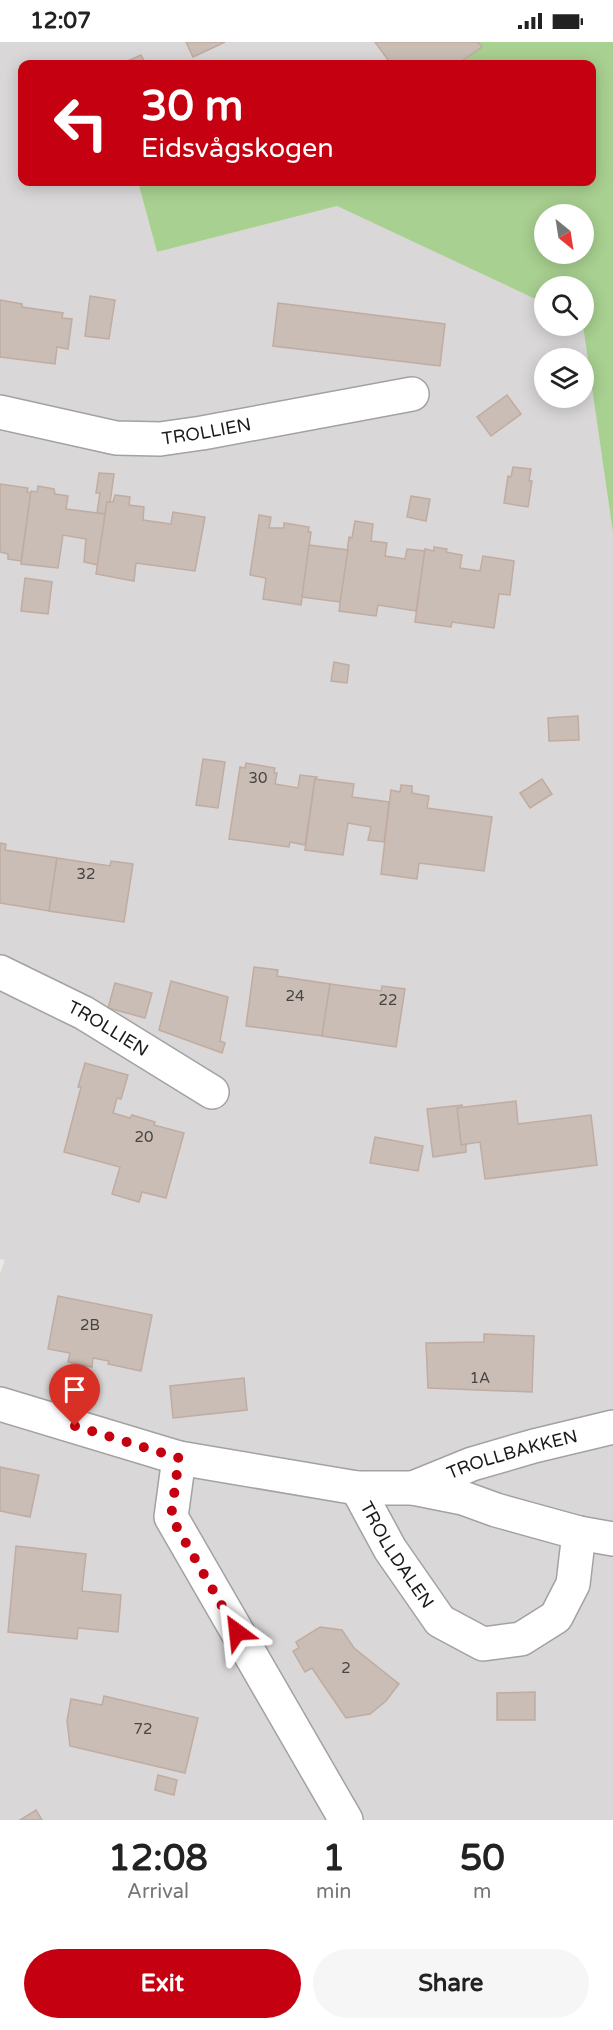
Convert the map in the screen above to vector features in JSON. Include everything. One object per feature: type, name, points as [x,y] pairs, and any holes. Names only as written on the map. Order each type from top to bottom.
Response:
[{"type":"street","name":"TROLLIEN","points":[[0,412],[116,438],[160,439],[412,394]]},
{"type":"street","name":"TROLLIEN","points":[[0,972],[84,1013],[212,1092]]},
{"type":"street","name":"TROLLDALEN","points":[[0,1404],[179,1458],[357,1488],[413,1488],[463,1498],[496,1510],[579,1533],[613,1539]]},
{"type":"street","name":"TROLLBAKKEN","points":[[413,1488],[472,1464],[613,1427]]},
{"type":"street","points":[[179,1458],[171,1517],[346,1820]]},
{"type":"street","name":"TROLLDALEN","points":[[357,1488],[390,1549],[440,1621],[483,1644],[521,1639],[556,1617],[573,1584],[579,1533]]},
{"type":"shaded area","points":[[0,42],[451,42],[427,60],[18,60],[18,186],[139,186],[157,252],[337,206],[534,298],[534,336],[584,336],[586,348],[534,348],[534,408],[594,408],[594,402],[613,533],[613,1820],[0,1820],[0,1274],[5,1260],[0,1259]]},
{"type":"green space","points":[[451,42],[613,42],[613,533],[594,402],[594,348],[586,348],[584,336],[594,336],[594,276],[534,276],[534,298],[337,206],[157,252],[139,186],[596,186],[596,60],[427,60]]},
{"type":"building","points":[[186,42],[225,42],[193,57]]},
{"type":"building","points":[[375,42],[478,42],[482,47],[463,60],[388,60]]},
{"type":"building","points":[[141,55],[144,60],[130,60]]},
{"type":"building","points":[[90,296],[115,300],[109,339],[85,336]]},
{"type":"building","points":[[0,300],[22,304],[22,307],[63,313],[62,318],[72,319],[68,349],[57,347],[55,364],[0,357]]},
{"type":"building","points":[[278,303],[445,324],[440,366],[273,346]]},
{"type":"building","points":[[507,395],[521,414],[491,436],[477,417]]},
{"type":"building","points":[[513,467],[531,469],[529,481],[532,481],[528,507],[504,503],[508,476],[511,477]]},
{"type":"building","points":[[99,473],[114,474],[110,503],[107,502],[105,514],[97,513],[100,493],[96,493]]},
{"type":"building","points":[[0,484],[28,488],[27,492],[31,493],[21,561],[8,559],[8,554],[0,552]]},
{"type":"building","points":[[38,486],[54,489],[55,494],[68,496],[66,509],[105,514],[98,565],[84,562],[86,539],[63,535],[58,568],[21,564],[31,491],[37,492]]},
{"type":"building","points":[[115,495],[130,497],[129,505],[144,507],[143,520],[171,524],[173,512],[205,517],[195,571],[136,563],[134,581],[96,574],[107,502],[113,502]]},
{"type":"building","points":[[411,496],[430,499],[426,521],[407,517]]},
{"type":"building","points":[[259,515],[271,517],[269,528],[284,528],[284,523],[309,527],[308,532],[311,532],[301,605],[263,599],[266,578],[250,575]]},
{"type":"building","points":[[355,521],[373,524],[371,541],[387,543],[385,556],[405,559],[407,549],[425,551],[416,611],[378,605],[376,616],[339,611],[349,537],[352,538]]},
{"type":"building","points":[[309,545],[348,550],[340,602],[302,597]]},
{"type":"building","points":[[434,547],[462,555],[460,568],[480,571],[483,556],[514,561],[510,595],[499,594],[494,628],[452,622],[451,627],[415,622],[425,549],[434,551]]},
{"type":"building","points":[[25,578],[52,582],[48,614],[21,611]]},
{"type":"building","points":[[334,662],[349,665],[347,683],[331,681]]},
{"type":"building","points":[[578,716],[579,740],[549,741],[548,718]]},
{"type":"building","points":[[203,759],[225,762],[218,808],[196,805]]},
{"type":"building","points":[[246,763],[275,768],[274,773],[277,773],[275,784],[298,788],[300,775],[317,777],[305,845],[290,842],[289,847],[229,839],[240,767],[245,768]]},
{"type":"building","points":[[315,779],[354,784],[352,797],[389,802],[384,842],[368,840],[371,827],[348,823],[343,855],[305,850]]},
{"type":"building","points":[[542,779],[552,794],[530,808],[520,793]]},
{"type":"building","points":[[401,785],[412,786],[412,793],[429,796],[427,808],[492,817],[484,871],[419,863],[417,879],[381,874],[391,790],[400,792]]},
{"type":"building","points":[[0,843],[6,844],[5,850],[57,858],[49,911],[0,903]]},
{"type":"building","points":[[57,858],[110,866],[111,861],[133,864],[124,922],[49,911]]},
{"type":"building","points":[[254,967],[278,970],[277,976],[330,984],[322,1036],[246,1026]]},
{"type":"building","points":[[171,981],[228,997],[220,1041],[225,1043],[222,1053],[159,1030]]},
{"type":"building","points":[[115,983],[152,993],[145,1018],[108,1008]]},
{"type":"building","points":[[330,984],[381,991],[382,986],[405,989],[396,1047],[322,1036]]},
{"type":"building","points":[[85,1063],[128,1075],[121,1099],[117,1098],[113,1113],[130,1118],[132,1115],[155,1122],[154,1125],[184,1133],[166,1198],[142,1192],[139,1202],[112,1194],[120,1167],[64,1152]]},
{"type":"building","points":[[516,1101],[518,1124],[591,1115],[597,1165],[485,1179],[480,1142],[461,1145],[457,1108]]},
{"type":"building","points":[[462,1105],[457,1108],[461,1145],[466,1144],[466,1152],[433,1157],[427,1109]]},
{"type":"building","points":[[375,1137],[423,1146],[418,1171],[370,1163]]},
{"type":"building","points":[[58,1296],[152,1315],[141,1371],[108,1364],[109,1361],[93,1358],[92,1367],[68,1362],[70,1353],[48,1349]]},
{"type":"building","points":[[484,1334],[534,1336],[532,1392],[428,1388],[426,1343],[484,1342]]},
{"type":"building","points":[[244,1378],[247,1410],[173,1418],[170,1386]]},
{"type":"building","points":[[0,1467],[39,1475],[30,1517],[0,1511]]},
{"type":"building","points":[[16,1546],[86,1554],[82,1591],[121,1595],[118,1632],[78,1628],[77,1639],[8,1632]]},
{"type":"building","points":[[320,1627],[342,1630],[354,1648],[399,1684],[386,1701],[370,1714],[346,1718],[312,1668],[305,1672],[293,1651],[299,1648],[296,1642]]},
{"type":"building","points":[[535,1692],[535,1720],[497,1720],[497,1693]]},
{"type":"building","points":[[104,1696],[198,1718],[185,1773],[70,1746],[67,1721],[71,1699],[102,1705]]},
{"type":"building","points":[[158,1775],[177,1780],[174,1795],[155,1790]]},
{"type":"building","points":[[36,1810],[42,1820],[20,1820]]},
{"type":"route","points":[[75,1426],[179,1458],[171,1517],[237,1632]]}]
